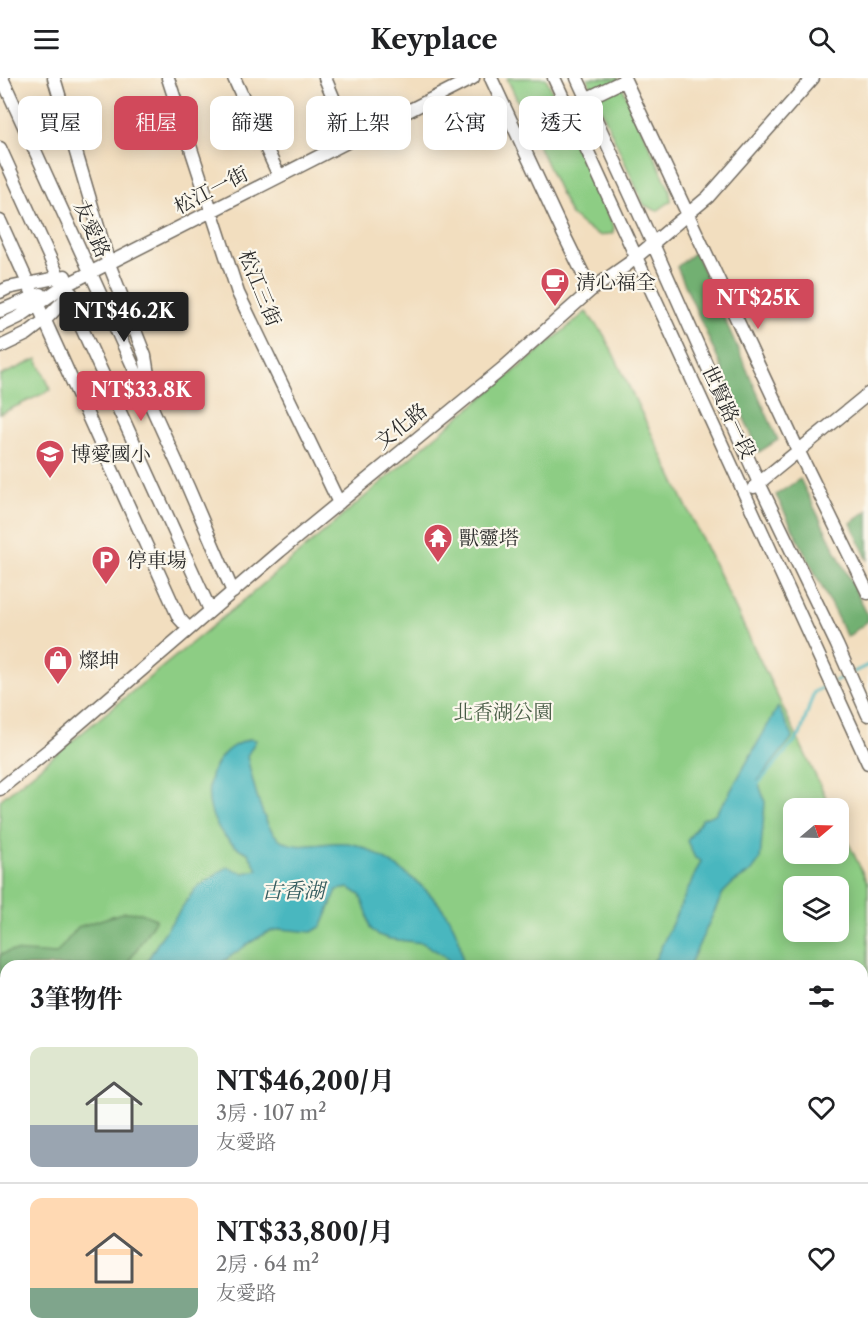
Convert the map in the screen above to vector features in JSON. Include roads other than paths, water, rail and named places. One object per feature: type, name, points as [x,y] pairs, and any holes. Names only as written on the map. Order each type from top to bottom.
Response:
[{"type":"street","name":"友愛路","points":[[3,78],[188,487],[233,592]]},
{"type":"street","points":[[54,78],[109,264],[145,356],[155,416]]},
{"type":"street","name":"松江三街","points":[[168,78],[238,293],[339,503]]},
{"type":"street","points":[[234,78],[279,176]]},
{"type":"street","points":[[325,78],[333,96]]},
{"type":"street","name":"松江一街","points":[[411,110],[473,78]]},
{"type":"street","points":[[491,78],[591,290]]},
{"type":"street","name":"世賢路一段","points":[[554,78],[868,763]]},
{"type":"street","name":"世賢路一段","points":[[577,78],[585,96]]},
{"type":"street","name":"文化路","points":[[0,789],[280,551],[502,369],[591,290],[637,257],[708,197],[813,78]]},
{"type":"street","points":[[592,96],[625,79],[687,215],[868,594]]},
{"type":"street","name":"世賢路一段","points":[[603,136],[759,483],[866,711]]},
{"type":"street","points":[[0,148],[210,610]]},
{"type":"street","name":"松江一街","points":[[62,287],[331,150]]},
{"type":"street","points":[[0,221],[179,618],[189,629]]},
{"type":"street","points":[[0,292],[29,284],[62,287]]},
{"type":"street","points":[[0,311],[36,300],[62,287]]},
{"type":"street","points":[[0,347],[27,334],[45,320],[62,287]]},
{"type":"street","points":[[0,326],[19,317],[36,300]]},
{"type":"street","points":[[746,494],[868,394]]},
{"type":"street","points":[[868,1189],[868,1205]]},
{"type":"water","points":[[778,707],[793,737],[758,781],[765,802],[760,860],[752,871],[733,883],[723,893],[692,960],[654,960],[701,861],[695,858],[687,841],[702,819],[715,814],[726,799]]},
{"type":"water","name":"古香湖","points":[[249,739],[256,740],[247,756],[262,811],[277,837],[294,845],[304,846],[334,843],[357,845],[400,869],[427,891],[449,917],[461,949],[462,960],[448,960],[423,943],[390,939],[378,935],[370,928],[360,895],[349,888],[337,890],[322,926],[312,932],[281,929],[268,932],[226,960],[148,960],[195,889],[227,867],[244,873],[258,870],[248,853],[235,846],[225,836],[216,824],[211,811],[209,783],[214,769],[222,756]]},
{"type":"waterway","points":[[854,672],[868,665]]},
{"type":"waterway","points":[[835,681],[848,675]]},
{"type":"waterway","points":[[757,785],[800,735],[814,692],[829,684]]},
{"type":"place","name":"清心福全","points":[[555,308]]},
{"type":"place","name":"博愛國小","points":[[50,480]]},
{"type":"place","name":"獸靈塔","points":[[438,564]]},
{"type":"place","name":"停車場","points":[[106,586]]},
{"type":"place","name":"燦坤","points":[[58,686]]},
{"type":"park label","name":"北香湖公園","points":[[503,712]]}]
